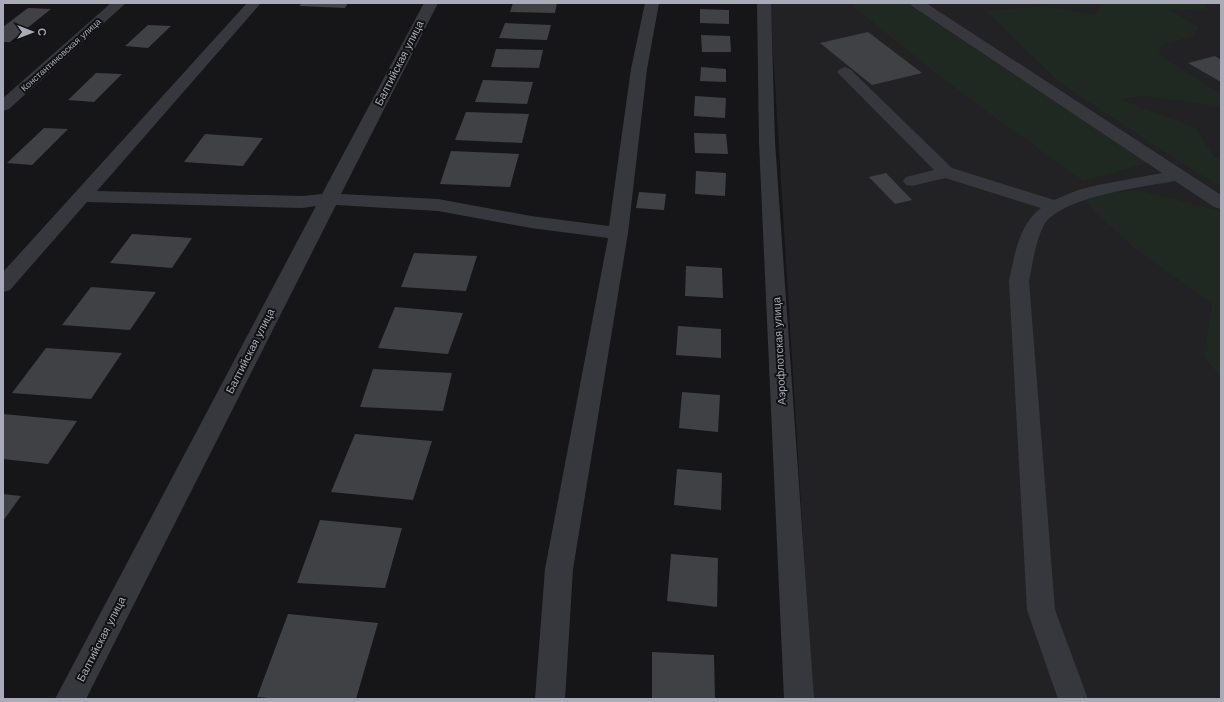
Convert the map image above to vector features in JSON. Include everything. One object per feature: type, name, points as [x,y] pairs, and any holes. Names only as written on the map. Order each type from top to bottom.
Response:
[{"type":"street","name":"Константиновская улица","points":[[3,106],[119,3]]},
{"type":"street","points":[[3,285],[254,3]]},
{"type":"street","name":"Балтийская улица","points":[[70,699],[330,199],[430,3]]},
{"type":"street","points":[[550,699],[559,569],[618,232],[639,69],[652,3]]},
{"type":"street","name":"Аэрофлотская улица","points":[[764,3],[767,150],[799,699]]},
{"type":"street","points":[[917,3],[1221,203]]},
{"type":"street","points":[[845,72],[946,172],[1054,206]]},
{"type":"street","points":[[912,181],[946,172]]},
{"type":"street","points":[[1073,699],[1041,610],[1019,281],[1028,242],[1040,218],[1054,206],[1090,193],[1178,175]]},
{"type":"street","points":[[82,196],[302,202],[330,199],[438,205],[531,222],[618,232]]},
{"type":"shaded area","points":[[770,3],[1221,3],[1221,699],[813,699]]},
{"type":"shaded area","points":[[850,3],[920,3],[1151,162],[1083,181],[994,117],[935,72]]},
{"type":"shaded area","points":[[1102,3],[1204,3],[1210,11],[1167,9],[1199,27],[1193,36],[1161,46],[1159,55],[1221,94],[1221,106],[1143,96],[1119,99],[1196,128],[1214,157],[1221,160],[1221,187],[1156,147],[1059,82],[986,11],[1044,6],[1095,15]]},
{"type":"shaded area","points":[[1138,190],[1217,210],[1221,214],[1221,378],[1204,356],[1212,303],[1135,249],[1077,194]]},
{"type":"building","points":[[302,3],[348,3],[345,8],[299,6]]},
{"type":"building","points":[[513,3],[557,3],[555,13],[510,12]]},
{"type":"building","points":[[28,8],[51,9],[10,42],[3,42],[3,27]]},
{"type":"building","points":[[700,9],[729,10],[729,24],[700,23]]},
{"type":"building","points":[[505,23],[551,25],[547,40],[499,38]]},
{"type":"building","points":[[148,25],[171,26],[148,48],[125,46]]},
{"type":"building","points":[[868,32],[922,73],[872,85],[820,43]]},
{"type":"building","points":[[701,35],[730,36],[731,52],[702,52]]},
{"type":"building","points":[[496,49],[543,50],[539,68],[491,67]]},
{"type":"building","points":[[1215,56],[1221,60],[1221,82],[1188,63]]},
{"type":"building","points":[[701,67],[726,69],[726,82],[700,81]]},
{"type":"building","points":[[96,73],[122,74],[94,102],[68,100]]},
{"type":"building","points":[[483,80],[533,82],[527,104],[475,102]]},
{"type":"building","points":[[695,96],[726,98],[725,118],[694,116]]},
{"type":"building","points":[[466,112],[529,114],[522,143],[455,140]]},
{"type":"building","points":[[44,128],[68,129],[32,165],[7,163]]},
{"type":"building","points":[[694,133],[726,134],[728,154],[695,153]]},
{"type":"building","points":[[205,134],[263,138],[243,166],[184,162]]},
{"type":"building","points":[[451,151],[519,154],[510,187],[440,184]]},
{"type":"building","points":[[696,171],[726,173],[725,196],[695,194]]},
{"type":"building","points":[[886,173],[912,200],[895,204],[869,177]]},
{"type":"building","points":[[639,192],[666,194],[664,210],[636,208]]},
{"type":"building","points":[[132,234],[192,238],[172,268],[110,263]]},
{"type":"building","points":[[414,253],[477,256],[466,291],[401,287]]},
{"type":"building","points":[[686,266],[722,268],[723,298],[685,296]]},
{"type":"building","points":[[91,287],[156,292],[130,330],[62,325]]},
{"type":"building","points":[[395,307],[463,313],[448,354],[378,348]]},
{"type":"building","points":[[678,326],[721,329],[721,358],[676,355]]},
{"type":"building","points":[[46,348],[122,353],[91,399],[12,393]]},
{"type":"building","points":[[373,369],[452,373],[443,411],[360,407]]},
{"type":"building","points":[[682,392],[720,395],[718,432],[679,428]]},
{"type":"building","points":[[3,414],[77,421],[48,464],[3,459]]},
{"type":"building","points":[[355,434],[432,441],[413,500],[331,492]]},
{"type":"building","points":[[677,469],[722,473],[721,510],[674,505]]},
{"type":"building","points":[[3,494],[21,496],[3,521]]},
{"type":"building","points":[[320,520],[402,528],[385,588],[297,583]]},
{"type":"building","points":[[671,554],[718,558],[717,607],[667,601]]},
{"type":"building","points":[[288,614],[378,623],[356,699],[279,699],[257,697]]},
{"type":"building","points":[[652,652],[714,655],[715,699],[652,699]]}]
